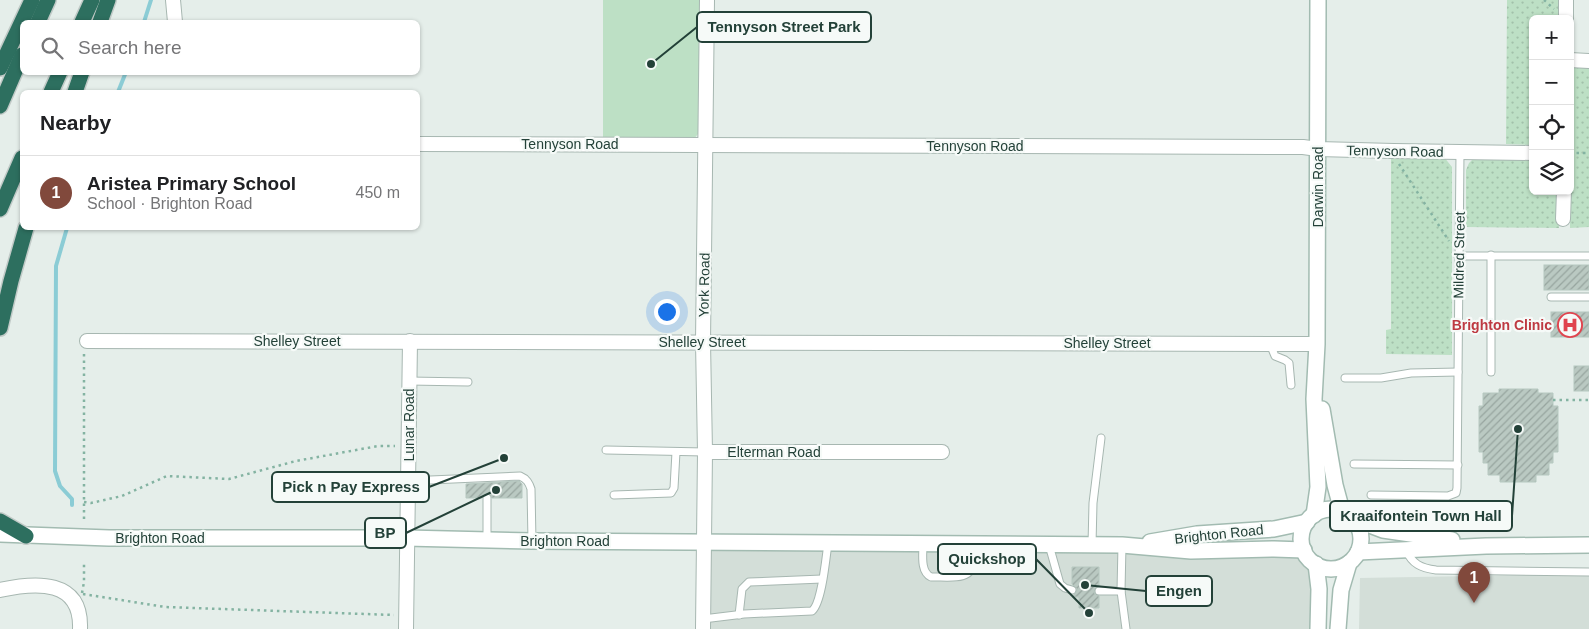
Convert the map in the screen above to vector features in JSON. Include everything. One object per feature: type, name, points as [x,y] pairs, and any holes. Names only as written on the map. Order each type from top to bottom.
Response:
[{"type":"highway","points":[[23,20],[32,0]]},
{"type":"highway","points":[[39,20],[48,0]]},
{"type":"highway","points":[[83,20],[92,0]]},
{"type":"highway","points":[[101,20],[108,0]]},
{"type":"highway","points":[[0,68],[20,26]]},
{"type":"highway","points":[[0,106],[20,60]]},
{"type":"highway","points":[[52,90],[59,75]]},
{"type":"highway","points":[[75,90],[81,75]]},
{"type":"highway","points":[[0,209],[20,163]]},
{"type":"highway","points":[[0,328],[25,230]]},
{"type":"highway","points":[[0,521],[26,536]]},
{"type":"main road","name":"Darwin Road","points":[[1310,519],[1318,487],[1314,399],[1317,374],[1318,0]]},
{"type":"main road","name":"Darwin Road","points":[[1317,374],[1326,434],[1348,515]]},
{"type":"main road","points":[[1486,546],[1383,530],[1332,509],[1322,510],[1310,519],[1303,531],[1302,541],[1308,558],[1316,564],[1332,569],[1341,567],[1353,558],[1406,549],[1589,545]]},
{"type":"main road","points":[[1338,629],[1341,590],[1353,558],[1360,547],[1360,529],[1348,515]]},
{"type":"main road","name":"Brighton Road","points":[[1126,545],[1197,534],[1274,529],[1310,519]]},
{"type":"main road","name":"Brighton Road","points":[[0,534],[26,536],[406,538],[532,541],[1092,544],[1191,551],[1304,550]]},
{"type":"main road","points":[[1316,564],[1319,589],[1318,629]]},
{"type":"street","points":[[173,0],[175,20]]},
{"type":"street","name":"York Road","points":[[703,624],[705,452],[703,342],[707,0]]},
{"type":"street","points":[[1566,0],[1566,15]]},
{"type":"street","points":[[1574,60],[1589,60]]},
{"type":"street","name":"Tennyson Road","points":[[420,144],[1297,147],[1394,151],[1529,153]]},
{"type":"street","points":[[1563,219],[1564,195]]},
{"type":"street","name":"Shelley Street","points":[[86,342],[410,341],[1317,344]]},
{"type":"street","name":"Lunar Road","points":[[405,622],[410,341]]},
{"type":"street","name":"Elterman Road","points":[[705,452],[942,452]]},
{"type":"street","points":[[0,590],[24,586],[52,586],[63,591],[76,598],[80,629]]},
{"type":"lane","name":"Mildred Street","points":[[1371,496],[1450,496],[1458,488],[1460,152]]},
{"type":"lane","points":[[1491,255],[1491,372]]},
{"type":"lane","points":[[1458,256],[1589,256]]},
{"type":"lane","points":[[1551,297],[1589,297]]},
{"type":"lane","points":[[1270,344],[1275,356],[1289,363],[1292,385]]},
{"type":"lane","points":[[1344,378],[1381,378],[1411,373],[1458,372]]},
{"type":"lane","points":[[409,381],[468,382]]},
{"type":"lane","points":[[1092,544],[1093,503],[1101,438]]},
{"type":"lane","name":"Elterman Road","points":[[606,450],[705,452]]},
{"type":"lane","points":[[614,495],[671,493],[674,488],[676,452]]},
{"type":"lane","points":[[1354,464],[1458,465]]},
{"type":"lane","points":[[408,481],[487,479],[520,476],[529,483],[531,490],[532,541]]},
{"type":"lane","points":[[487,498],[487,540]]},
{"type":"lane","points":[[703,624],[739,615],[812,611],[816,608],[819,598],[828,543]]},
{"type":"lane","points":[[923,543],[924,570],[931,577],[962,577],[968,574],[978,557],[979,544]]},
{"type":"lane","points":[[1049,544],[1060,584],[1072,590]]},
{"type":"lane","points":[[1126,545],[1121,592],[1126,629]]},
{"type":"lane","points":[[1406,549],[1415,564],[1436,570],[1589,572]]},
{"type":"lane","points":[[739,615],[742,589],[749,582],[822,579]]},
{"type":"lane","points":[[1099,591],[1121,592]]},
{"type":"path","points":[[1394,151],[1395,158],[1458,256]]},
{"type":"path","points":[[1574,153],[1589,153]]},
{"type":"path","points":[[84,519],[84,349],[86,342]]},
{"type":"path","points":[[1553,400],[1589,400]]},
{"type":"path","points":[[84,502],[91,503],[122,496],[167,476],[229,479],[296,461],[378,446],[409,446]]},
{"type":"path","points":[[84,562],[84,582],[76,598],[165,607],[405,622]]},
{"type":"shaded area","points":[[705,543],[1303,550],[1308,559],[1316,565],[1318,629],[704,629]]},
{"type":"shaded area","points":[[1589,574],[1589,629],[1359,629],[1360,578]]},
{"type":"green space","points":[[603,0],[701,0],[698,134],[693,140],[603,141]]},
{"type":"green space","points":[[1507,0],[1559,0],[1559,15],[1529,15],[1529,145],[1506,144]]},
{"type":"green space","points":[[1589,65],[1589,227],[1570,228],[1570,195],[1574,195],[1574,67]]},
{"type":"green space","points":[[1391,155],[1444,157],[1452,167],[1452,355],[1386,354],[1386,330],[1391,329]]},
{"type":"green space","points":[[1529,156],[1529,195],[1559,195],[1559,228],[1466,227],[1466,170],[1469,163],[1475,157]]},
{"type":"building","points":[[1544,265],[1589,265],[1589,290],[1544,290]]},
{"type":"building","name":"Brighton Clinic","points":[[1551,312],[1589,312],[1589,337],[1551,337]]},
{"type":"building","name":"Brighton Clinic","points":[[1574,366],[1589,366],[1589,391],[1574,391]]},
{"type":"building","points":[[1499,389],[1538,389],[1538,393],[1553,393],[1553,406],[1558,406],[1558,452],[1553,452],[1553,463],[1549,463],[1549,475],[1536,475],[1536,482],[1500,482],[1500,475],[1488,475],[1488,463],[1483,463],[1483,452],[1479,452],[1479,406],[1483,406],[1483,393],[1499,393]]},
{"type":"building","points":[[519,481],[522,484],[522,498],[492,498],[487,493],[482,498],[466,498],[466,484]]},
{"type":"building","points":[[1072,567],[1099,567],[1099,586],[1094,591],[1099,596],[1099,608],[1079,608],[1079,597],[1072,597],[1077,589],[1072,584]]},
{"type":"waterway","points":[[145,20],[151,0]]},
{"type":"waterway","points":[[119,90],[125,75]]},
{"type":"waterway","points":[[66,230],[56,266],[55,471],[60,486],[72,499],[72,505]]},
{"type":"place","name":"Tennyson Street Park","points":[[651,64]]},
{"type":"place","name":"Brighton Clinic","points":[[1570,325]]},
{"type":"place","name":"Kraaifontein Town Hall","points":[[1518,429]]},
{"type":"place","name":"Pick n Pay Express","points":[[504,458]]},
{"type":"place","name":"BP","points":[[496,490]]},
{"type":"place","name":"Engen","points":[[1085,585]]},
{"type":"place","name":"Aristea Primary School","points":[[1474,603]]},
{"type":"place","name":"Quickshop","points":[[1089,613]]}]
